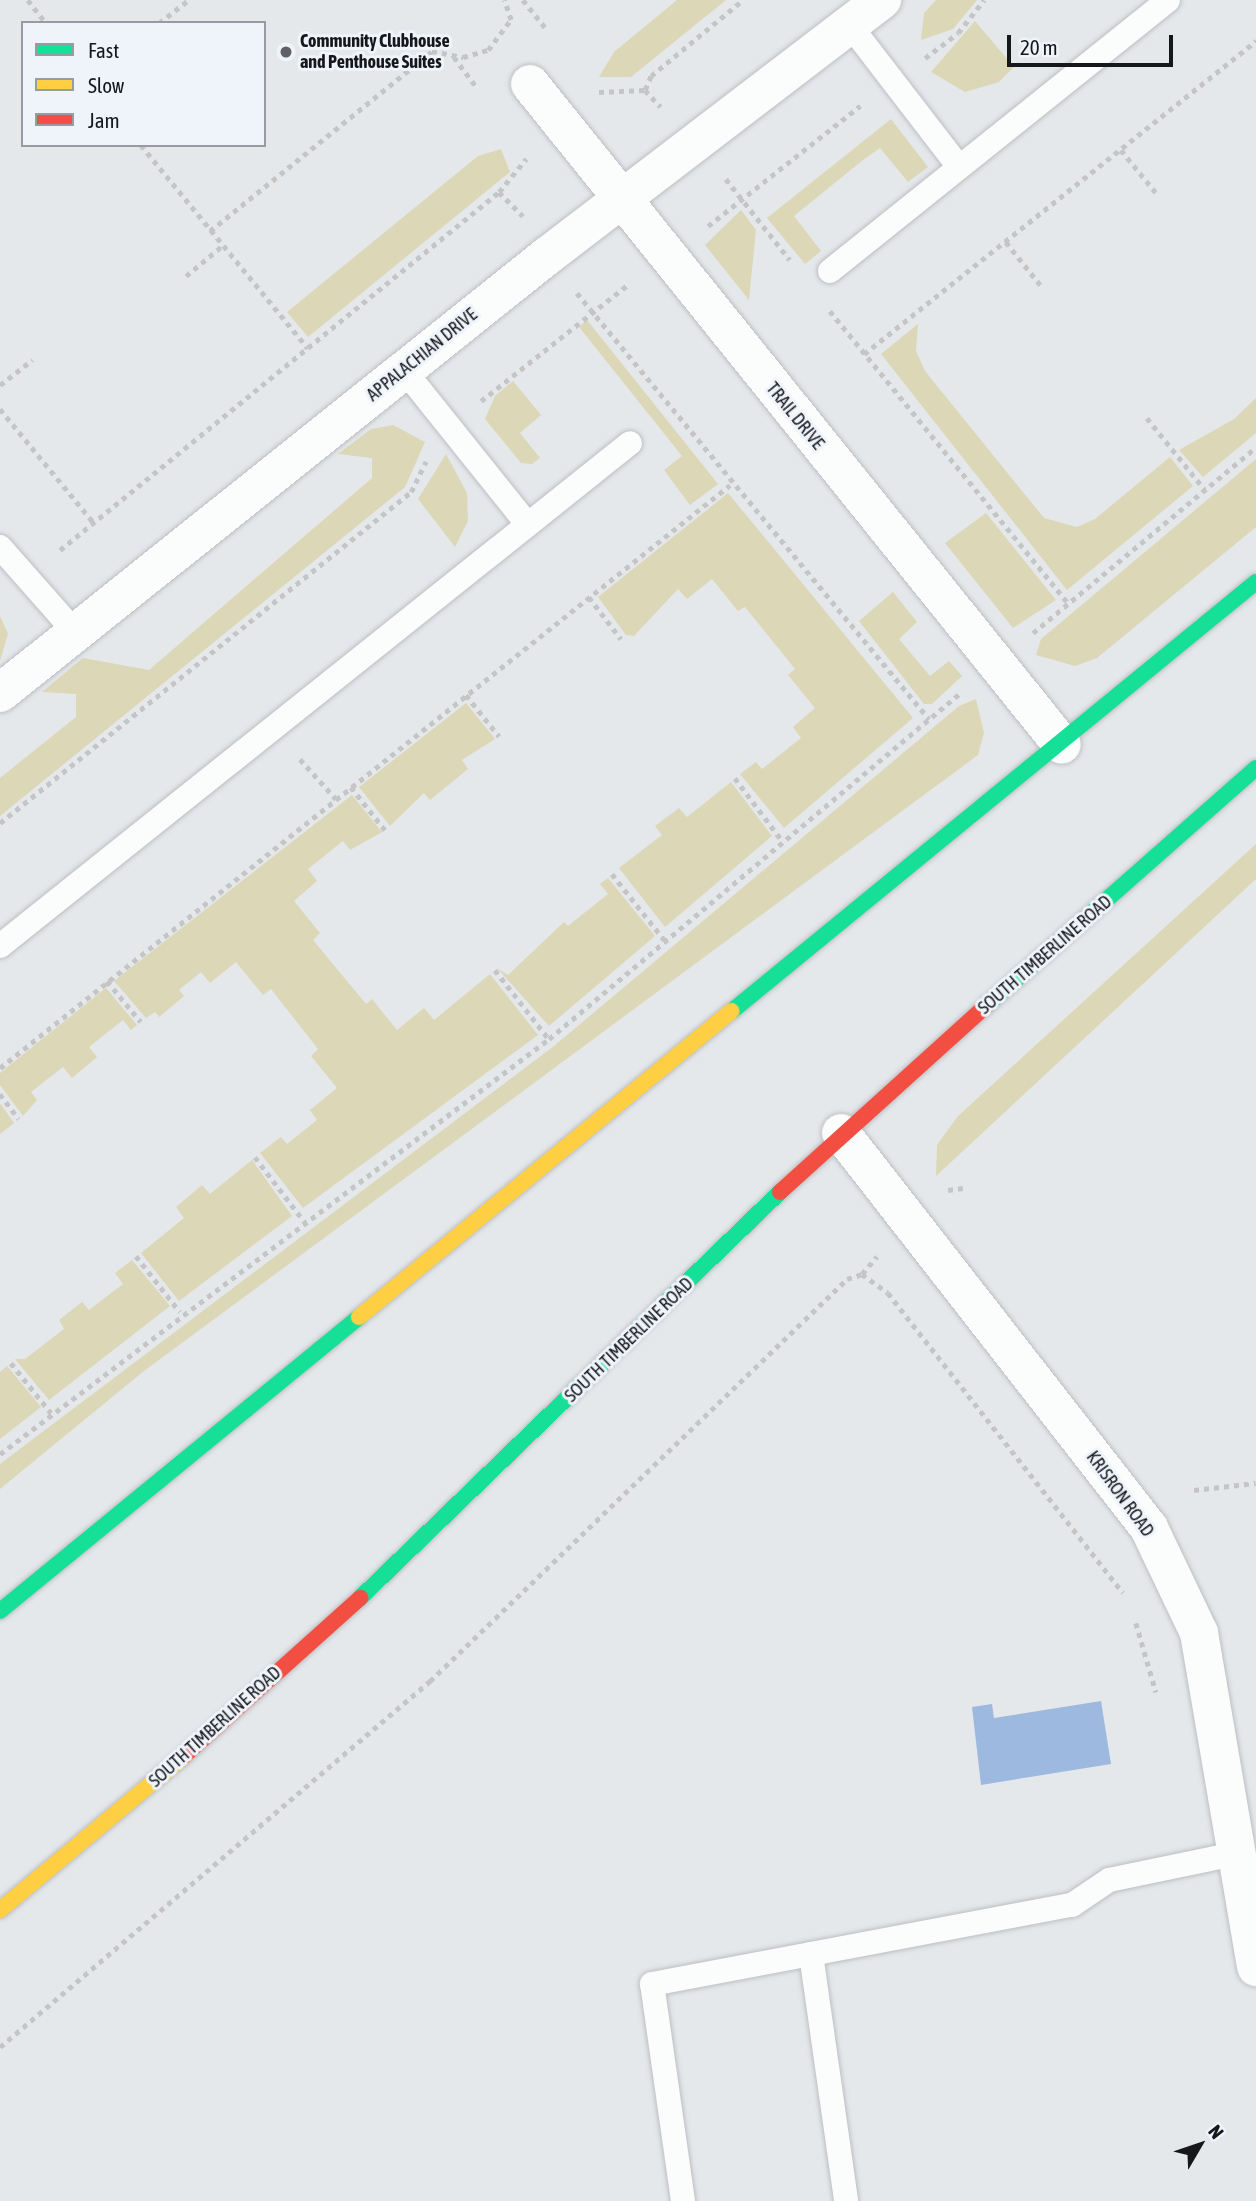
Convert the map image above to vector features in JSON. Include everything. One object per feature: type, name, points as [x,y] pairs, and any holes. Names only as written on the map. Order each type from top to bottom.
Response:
[{"type":"main road","points":[[0,1611],[1062,745],[1256,582]]},
{"type":"main road","name":"SOUTH TIMBERLINE ROAD","points":[[0,1910],[137,1798],[444,1522],[841,1133],[1256,768]]},
{"type":"street","name":"APPALACHIAN DRIVE","points":[[0,693],[619,201],[882,0]]},
{"type":"street","name":"TRAIL DRIVE","points":[[530,85],[619,201],[1062,745]]},
{"type":"street","name":"KRISRON ROAD","points":[[841,1133],[1149,1528],[1199,1633],[1248,1852],[1256,1967]]},
{"type":"lane","points":[[830,271],[1168,0]]},
{"type":"lane","points":[[849,24],[959,167]]},
{"type":"lane","points":[[404,370],[528,525]]},
{"type":"lane","points":[[0,946],[630,443]]},
{"type":"lane","points":[[0,547],[75,632]]},
{"type":"lane","points":[[683,2201],[652,1983],[1072,1905],[1109,1880],[1248,1852]]},
{"type":"lane","points":[[811,1954],[846,2201]]},
{"type":"path","points":[[28,0],[44,21]]},
{"type":"path","points":[[162,21],[188,0]]},
{"type":"path","points":[[210,232],[432,51],[453,57],[477,55],[498,42],[510,20],[504,0]]},
{"type":"path","points":[[523,0],[545,27]]},
{"type":"path","points":[[599,92],[645,90],[651,76],[743,0]]},
{"type":"path","points":[[925,58],[958,33],[985,1]]},
{"type":"path","points":[[864,354],[1256,41]]},
{"type":"path","points":[[453,57],[476,86]]},
{"type":"path","points":[[696,235],[872,96]]},
{"type":"path","points":[[143,147],[308,348]]},
{"type":"path","points":[[1121,150],[1158,195]]},
{"type":"path","points":[[59,550],[499,192],[522,171],[528,154]]},
{"type":"path","points":[[719,171],[799,271]]},
{"type":"path","points":[[1006,242],[1042,287]]},
{"type":"path","points":[[186,276],[222,246]]},
{"type":"path","points":[[474,407],[591,311],[637,279]]},
{"type":"path","points":[[569,283],[730,485],[929,719]]},
{"type":"path","points":[[823,302],[1068,604]]},
{"type":"path","points":[[0,385],[32,360]]},
{"type":"path","points":[[0,410],[93,522]]},
{"type":"path","points":[[1147,418],[1205,490]]},
{"type":"path","points":[[1024,641],[1256,447]]},
{"type":"path","points":[[0,823],[411,492],[432,449]]},
{"type":"path","points":[[0,1068],[730,485]]},
{"type":"path","points":[[589,597],[621,639]]},
{"type":"path","points":[[0,1454],[180,1312],[548,1039],[968,686]]},
{"type":"path","points":[[466,695],[499,736]]},
{"type":"path","points":[[300,758],[335,799]]},
{"type":"path","points":[[735,778],[783,842]]},
{"type":"path","points":[[351,787],[385,830]]},
{"type":"path","points":[[612,874],[666,942]]},
{"type":"path","points":[[495,970],[548,1039]]},
{"type":"path","points":[[107,981],[141,1022]]},
{"type":"path","points":[[0,1094],[19,1119]]},
{"type":"path","points":[[256,1157],[304,1221]]},
{"type":"path","points":[[136,1256],[180,1312]]},
{"type":"path","points":[[0,2047],[430,1681],[834,1289],[862,1273],[877,1256]]},
{"type":"path","points":[[862,1273],[888,1293],[1079,1531],[1129,1607]]},
{"type":"path","points":[[11,1363],[51,1413]]},
{"type":"path","points":[[1194,1490],[1256,1483]]},
{"type":"path","points":[[1135,1619],[1159,1707]]},
{"type":"shaded area","points":[[677,0],[726,0],[631,77],[599,77],[614,52]]},
{"type":"shaded area","points":[[936,0],[977,0],[953,29],[921,40],[924,13]]},
{"type":"shaded area","points":[[975,21],[1014,67],[999,82],[965,92],[931,72]]},
{"type":"shaded area","points":[[891,119],[928,167],[908,182],[880,148],[863,160],[794,216],[821,251],[805,264],[767,218]]},
{"type":"shaded area","points":[[501,149],[510,172],[308,337],[287,312],[478,156]]},
{"type":"shaded area","points":[[741,210],[756,230],[749,300],[705,245]]},
{"type":"shaded area","points":[[587,320],[718,484],[690,505],[664,470],[682,456],[579,327]]},
{"type":"shaded area","points":[[918,324],[916,351],[925,371],[1044,518],[1077,527],[1095,519],[1170,457],[1193,486],[1067,590],[881,354]]},
{"type":"shaded area","points":[[513,381],[541,415],[520,433],[540,458],[532,464],[521,463],[485,419],[495,396]]},
{"type":"shaded area","points":[[1256,398],[1256,433],[1203,477],[1179,450],[1234,419]]},
{"type":"shaded area","points":[[393,425],[425,442],[405,487],[0,816],[0,778],[76,717],[76,694],[42,692],[83,658],[149,670],[372,478],[372,458],[338,454],[371,429]]},
{"type":"shaded area","points":[[446,454],[467,493],[468,521],[455,547],[418,499]]},
{"type":"shaded area","points":[[1256,459],[1256,527],[1097,658],[1075,666],[1036,655],[1041,639]]},
{"type":"shaded area","points":[[728,493],[913,718],[784,828],[740,774],[756,762],[762,769],[801,738],[793,727],[815,708],[788,675],[795,669],[745,607],[738,611],[712,579],[687,599],[678,589],[634,636],[626,635],[598,597]]},
{"type":"shaded area","points":[[986,513],[1056,600],[1013,628],[945,543]]},
{"type":"shaded area","points":[[893,592],[917,622],[899,639],[930,676],[949,661],[962,676],[932,704],[924,704],[859,621]]},
{"type":"shaded area","points":[[0,616],[8,634],[0,661]]},
{"type":"shaded area","points":[[976,699],[984,733],[978,755],[144,1371],[0,1489],[0,1464],[554,1046],[959,706]]},
{"type":"shaded area","points":[[466,703],[495,739],[462,760],[468,769],[430,800],[424,793],[390,826],[359,787]]},
{"type":"shaded area","points":[[731,782],[772,836],[665,927],[619,868],[662,835],[655,826],[679,808],[687,817]]},
{"type":"shaded area","points":[[352,795],[382,832],[350,850],[343,841],[308,869],[317,881],[294,901],[320,933],[313,940],[366,1004],[372,999],[397,1030],[424,1008],[434,1020],[490,974],[538,1035],[303,1208],[260,1153],[281,1137],[287,1144],[317,1120],[310,1110],[337,1088],[311,1056],[318,1049],[271,989],[263,995],[236,962],[210,983],[201,972],[179,990],[184,996],[159,1017],[155,1012],[146,1018],[114,981]]},
{"type":"shaded area","points":[[1256,844],[1256,879],[936,1176],[937,1145],[958,1116]]},
{"type":"shaded area","points":[[608,878],[655,936],[549,1026],[497,968],[508,975],[564,922],[568,926],[608,894],[600,884]]},
{"type":"shaded area","points":[[106,988],[137,1025],[131,1030],[123,1020],[89,1047],[97,1057],[72,1078],[63,1067],[31,1092],[37,1100],[23,1116],[0,1085],[0,1073]]},
{"type":"shaded area","points":[[0,1103],[14,1123],[0,1134]]},
{"type":"shaded area","points":[[252,1160],[292,1216],[179,1301],[141,1253],[184,1218],[176,1207],[202,1185],[210,1194]]},
{"type":"shaded area","points":[[132,1260],[170,1306],[49,1400],[15,1359],[25,1359],[64,1329],[59,1320],[82,1302],[89,1310],[123,1284],[115,1273]]},
{"type":"shaded area","points":[[7,1366],[41,1407],[0,1439],[0,1372]]},
{"type":"water","points":[[1101,1701],[1111,1764],[981,1785],[972,1707],[992,1704],[994,1718]]},
{"type":"traffic: fast","points":[[732,1011],[1256,582]]},
{"type":"traffic: fast","points":[[986,1006],[1256,768]]},
{"type":"traffic: fast","points":[[360,1598],[780,1192]]},
{"type":"traffic: fast","points":[[0,1611],[359,1317]]},
{"type":"traffic: slow","points":[[359,1317],[732,1011]]},
{"type":"traffic: slow","points":[[0,1910],[184,1756]]},
{"type":"traffic: jam","points":[[780,1192],[986,1006]]},
{"type":"traffic: jam","points":[[184,1756],[360,1598]]},
{"type":"place","name":"Community Clubhouse and Penthouse Suites","points":[[286,52]]}]
